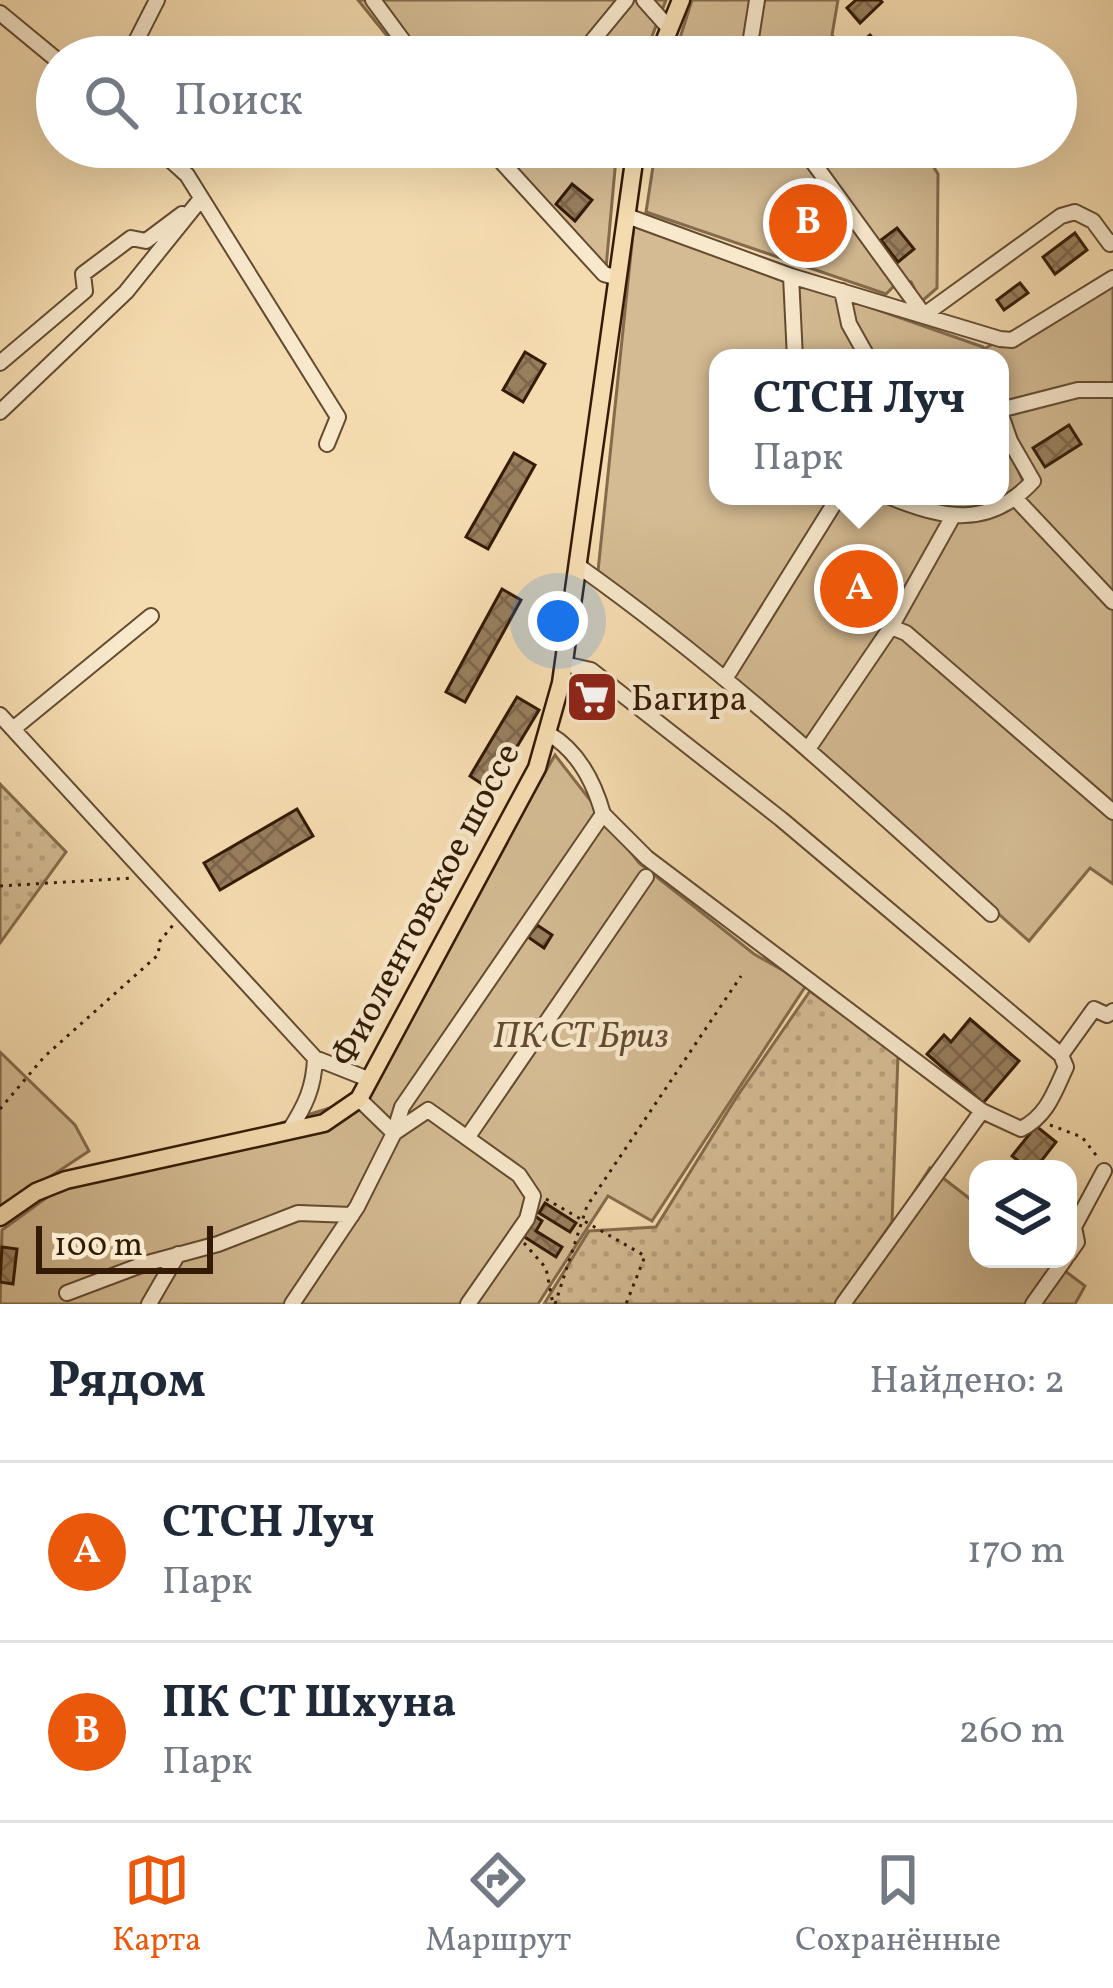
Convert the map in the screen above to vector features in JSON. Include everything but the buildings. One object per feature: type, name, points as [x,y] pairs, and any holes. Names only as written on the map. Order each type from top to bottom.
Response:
[{"type":"main road","points":[[666,36],[681,0]]},
{"type":"main road","name":"Фиолентовское шоссе","points":[[0,1217],[36,1192],[66,1180],[324,1123],[358,1099],[537,768],[549,734],[564,664],[633,168]]},
{"type":"street","points":[[139,36],[158,0]]},
{"type":"street","points":[[373,0],[400,36]]},
{"type":"street","points":[[596,36],[626,0]]},
{"type":"street","points":[[644,0],[669,28]]},
{"type":"street","points":[[751,36],[757,0]]},
{"type":"street","points":[[0,13],[36,43]]},
{"type":"street","points":[[180,168],[338,417],[327,444]]},
{"type":"street","points":[[513,168],[604,274],[618,278]]},
{"type":"street","points":[[817,168],[924,315]]},
{"type":"street","points":[[0,363],[85,291],[83,274],[104,255],[130,238],[146,242],[200,200]]},
{"type":"street","points":[[3,402],[126,292],[200,200]]},
{"type":"street","points":[[924,315],[1061,216],[1075,212],[1093,221],[1113,242]]},
{"type":"street","points":[[627,216],[791,276],[1012,340],[1113,278]]},
{"type":"street","points":[[791,276],[795,349]]},
{"type":"street","points":[[842,291],[849,324],[863,349]]},
{"type":"street","points":[[1009,409],[1078,390],[1113,390]]},
{"type":"street","points":[[1009,438],[1033,482],[1009,503]]},
{"type":"street","points":[[1016,499],[1113,602]]},
{"type":"street","points":[[724,680],[832,505]]},
{"type":"street","points":[[914,505],[952,518],[1006,505]]},
{"type":"street","points":[[808,749],[891,628],[952,518]]},
{"type":"street","points":[[577,565],[644,612],[808,749],[991,914]]},
{"type":"street","points":[[13,729],[151,616]]},
{"type":"street","points":[[891,628],[906,633],[1113,812]]},
{"type":"street","points":[[549,734],[564,743],[581,765],[603,814],[647,858],[982,1111],[1021,1129],[1037,1121],[1066,1067],[1061,1055],[781,819],[591,670],[564,664]]},
{"type":"street","points":[[0,715],[315,1058],[368,1079]]},
{"type":"street","points":[[292,1304],[352,1215],[394,1133],[402,1107],[603,814]]},
{"type":"street","points":[[467,1138],[646,877]]},
{"type":"street","points":[[1061,1055],[1094,1009],[1107,1015],[1113,1012]]},
{"type":"street","points":[[289,1131],[307,1102],[315,1058]]},
{"type":"street","points":[[358,1099],[394,1133]]},
{"type":"street","points":[[394,1133],[428,1110],[519,1175],[533,1196],[532,1209],[468,1304]]},
{"type":"street","points":[[843,1304],[982,1111]]},
{"type":"street","points":[[1077,1221],[1104,1171]]},
{"type":"street","points":[[67,1293],[298,1213],[352,1215]]},
{"type":"street","points":[[149,1304],[178,1254]]},
{"type":"street","points":[[1033,1304],[1058,1268]]},
{"type":"path","points":[[0,886],[134,878]]},
{"type":"path","points":[[0,1109],[44,1057],[158,955],[160,940],[182,913]]},
{"type":"path","points":[[554,1304],[570,1268],[587,1206],[741,976]]},
{"type":"path","points":[[1037,1121],[1082,1137],[1095,1150],[1104,1171]]},
{"type":"path","points":[[533,1196],[645,1256],[626,1304]]},
{"type":"path","points":[[516,1234],[546,1268],[554,1304]]},
{"type":"green space","points":[[358,0],[666,0],[652,36],[387,36]]},
{"type":"green space","points":[[692,0],[838,0],[833,36],[681,36]]},
{"type":"green space","points":[[501,168],[615,168],[605,278]]},
{"type":"green space","points":[[653,168],[934,168],[938,174],[937,288],[921,302],[911,282],[896,284],[886,294],[646,212]]},
{"type":"green space","points":[[634,224],[983,347],[709,349],[709,505],[1009,505],[1009,449],[1024,484],[1028,481],[1009,441],[1009,349],[986,348],[1113,272],[1113,884],[1090,868],[1029,941],[723,668],[598,571]]},
{"type":"green space","name":"ПК СТ Бриз","points":[[555,755],[639,863],[754,954],[807,984],[652,1221],[608,1196],[538,1304],[0,1304],[2,1230],[53,1193],[359,1099]]},
{"type":"green space","points":[[0,784],[66,852],[0,943]]},
{"type":"green space","points":[[810,991],[898,1055],[892,1222],[835,1304],[544,1304],[589,1231],[656,1227]]},
{"type":"green space","points":[[0,1052],[75,1125],[89,1151],[0,1210]]},
{"type":"green space","points":[[930,1168],[969,1198],[969,1268],[1061,1268],[1085,1286],[1075,1304],[841,1304]]},
{"type":"place","name":"ПК СТ Шхуна","points":[[808,223]]},
{"type":"place","name":"СТСН Луч","points":[[859,589]]},
{"type":"place","name":"Багира","points":[[592,697]]}]
